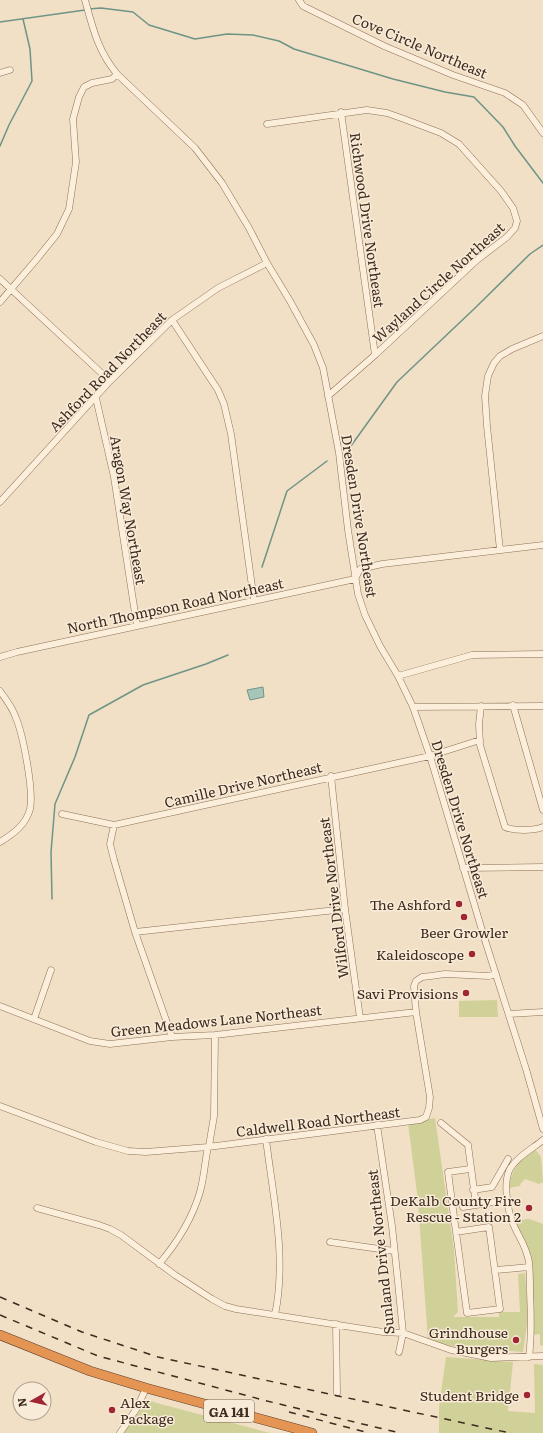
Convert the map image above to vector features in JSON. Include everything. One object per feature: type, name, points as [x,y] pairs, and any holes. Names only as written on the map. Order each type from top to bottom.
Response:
[{"type":"highway","name":"GA 141","points":[[0,1335],[90,1371],[146,1388],[312,1433]]},
{"type":"street","name":"Dresden Drive Northeast","points":[[86,0],[98,44],[108,63],[117,74],[195,148],[222,183],[249,228],[267,263],[314,345],[323,368],[338,453],[355,579],[365,615],[413,707],[430,756],[543,1129]]},
{"type":"street","name":"Cove Circle Northeast","points":[[299,0],[303,6],[384,46],[453,75],[505,93],[523,105],[543,133]]},
{"type":"street","points":[[0,73],[10,70]]},
{"type":"street","points":[[0,302],[57,234],[68,209],[76,162],[73,119],[78,97],[84,87],[92,83],[112,79],[117,74]]},
{"type":"street","name":"Wayland Circle Northeast","points":[[267,124],[341,112],[367,110],[387,113],[441,133],[459,144],[501,191],[513,208],[517,221],[516,228],[507,237],[477,260],[375,355],[328,396]]},
{"type":"street","name":"Richwood Drive Northeast","points":[[341,112],[375,355]]},
{"type":"street","name":"Ashford Road Northeast","points":[[0,502],[110,381],[172,320],[218,288],[267,263]]},
{"type":"street","points":[[0,280],[110,381]]},
{"type":"street","points":[[172,320],[218,390],[224,404],[231,434],[254,601]]},
{"type":"street","points":[[500,550],[487,426],[485,396],[488,379],[494,363],[500,356],[512,349],[543,336]]},
{"type":"street","name":"Aragon Way Northeast","points":[[96,398],[114,477],[137,626]]},
{"type":"street","points":[[355,579],[360,569],[382,564],[543,545]]},
{"type":"street","name":"North Thompson Road Northeast","points":[[0,658],[16,652],[355,579]]},
{"type":"street","points":[[398,676],[472,655],[543,654]]},
{"type":"street","points":[[0,692],[16,717],[23,741],[31,798],[30,808],[26,819],[19,829],[0,842]]},
{"type":"street","points":[[413,707],[513,705],[543,706]]},
{"type":"street","points":[[513,705],[543,810]]},
{"type":"street","points":[[481,706],[479,724],[482,752],[505,827],[510,830],[543,827]]},
{"type":"street","name":"Camille Drive Northeast","points":[[62,814],[114,825],[331,776],[430,756],[480,740]]},
{"type":"street","name":"Wilford Drive Northeast","points":[[331,776],[345,909],[360,1018]]},
{"type":"street","points":[[114,825],[110,844],[135,932],[172,1037]]},
{"type":"street","points":[[463,868],[543,867]]},
{"type":"street","points":[[135,932],[345,909]]},
{"type":"street","points":[[34,1019],[50,970]]},
{"type":"street","name":"Caldwell Road Northeast","points":[[0,1106],[96,1142],[128,1151],[146,1152],[208,1146],[420,1120],[426,1117],[430,1097],[416,1012],[414,986],[416,981],[422,977],[445,974],[488,976],[496,974]]},
{"type":"street","name":"Green Meadows Lane Northeast","points":[[0,1006],[90,1041],[110,1044],[172,1037],[215,1035],[416,1012]]},
{"type":"street","points":[[509,1014],[543,1012]]},
{"type":"street","points":[[159,1264],[172,1249],[193,1210],[200,1191],[213,1121],[215,1035]]},
{"type":"street","points":[[441,1123],[468,1144],[470,1169],[476,1205]]},
{"type":"street","name":"Sunland Drive Northeast","points":[[377,1125],[394,1251],[403,1333],[399,1352]]},
{"type":"street","points":[[266,1139],[279,1236],[280,1284],[275,1315]]},
{"type":"street","points":[[529,1357],[531,1323],[529,1267],[524,1246],[514,1228],[510,1216],[507,1203],[507,1184],[509,1171],[517,1160],[543,1140]]},
{"type":"street","points":[[473,1190],[492,1187],[508,1159]]},
{"type":"street","points":[[456,1232],[490,1227],[500,1309],[467,1313],[456,1232],[448,1172],[470,1169]]},
{"type":"street","points":[[463,1206],[494,1202]]},
{"type":"street","points":[[37,1208],[110,1229],[121,1235],[159,1264],[225,1306],[383,1332],[403,1333],[451,1350],[471,1355],[491,1358],[543,1356]]},
{"type":"street","points":[[330,1242],[394,1251]]},
{"type":"street","points":[[496,1270],[529,1267]]},
{"type":"street","points":[[336,1324],[336,1392]]},
{"type":"street","points":[[120,1433],[137,1408],[146,1388]]},
{"type":"green space","points":[[497,1000],[498,1017],[459,1017],[459,1001]]},
{"type":"green space","points":[[435,1118],[454,1250],[458,1312],[453,1317],[499,1317],[499,1312],[520,1312],[518,1274],[525,1273],[528,1317],[523,1352],[457,1347],[428,1341],[418,1201],[408,1123]]},
{"type":"green space","points":[[535,1149],[541,1157],[543,1182],[539,1184],[525,1179],[520,1186],[509,1188],[512,1175],[515,1170]]},
{"type":"green space","points":[[529,1219],[543,1224],[543,1346],[540,1345],[540,1334],[533,1335],[532,1261],[529,1250],[514,1221]]},
{"type":"green space","points":[[446,1357],[513,1362],[508,1411],[535,1413],[534,1364],[543,1365],[543,1433],[439,1433],[439,1407]]},
{"type":"green space","points":[[152,1401],[270,1433],[123,1433],[147,1402]]},
{"type":"shaded area","points":[[263,687],[264,697],[250,700],[247,690]]},
{"type":"waterway","points":[[89,9],[101,8],[133,12],[149,25],[195,39],[227,34],[253,35],[279,41],[294,49],[393,79],[445,92],[474,97],[503,127],[515,146],[543,183]]},
{"type":"waterway","points":[[0,22],[85,10]]},
{"type":"waterway","points":[[0,146],[9,125],[32,81],[30,49],[23,19]]},
{"type":"waterway","points":[[348,450],[397,382],[530,254],[543,245]]},
{"type":"waterway","points":[[262,567],[287,491],[327,461]]},
{"type":"waterway","points":[[52,899],[51,852],[55,804],[75,757],[89,715],[143,685],[228,655]]},
{"type":"railway","points":[[0,1297],[82,1332],[158,1357],[510,1433]]},
{"type":"railway","points":[[0,1315],[98,1356],[267,1401],[400,1433]]},
{"type":"railway","points":[[289,1412],[369,1433]]},
{"type":"place","name":"The Ashford","points":[[459,904]]},
{"type":"place","name":"Beer Growler","points":[[464,917]]},
{"type":"place","name":"Kaleidoscope","points":[[472,954]]},
{"type":"place","name":"Savi Provisions","points":[[466,993]]},
{"type":"place","name":"DeKalb County Fire Rescue - Station 2","points":[[529,1208]]},
{"type":"place","name":"Grindhouse Burgers","points":[[516,1340]]},
{"type":"place","name":"Student Bridge","points":[[527,1395]]},
{"type":"place","name":"Alex Package","points":[[112,1410]]}]
